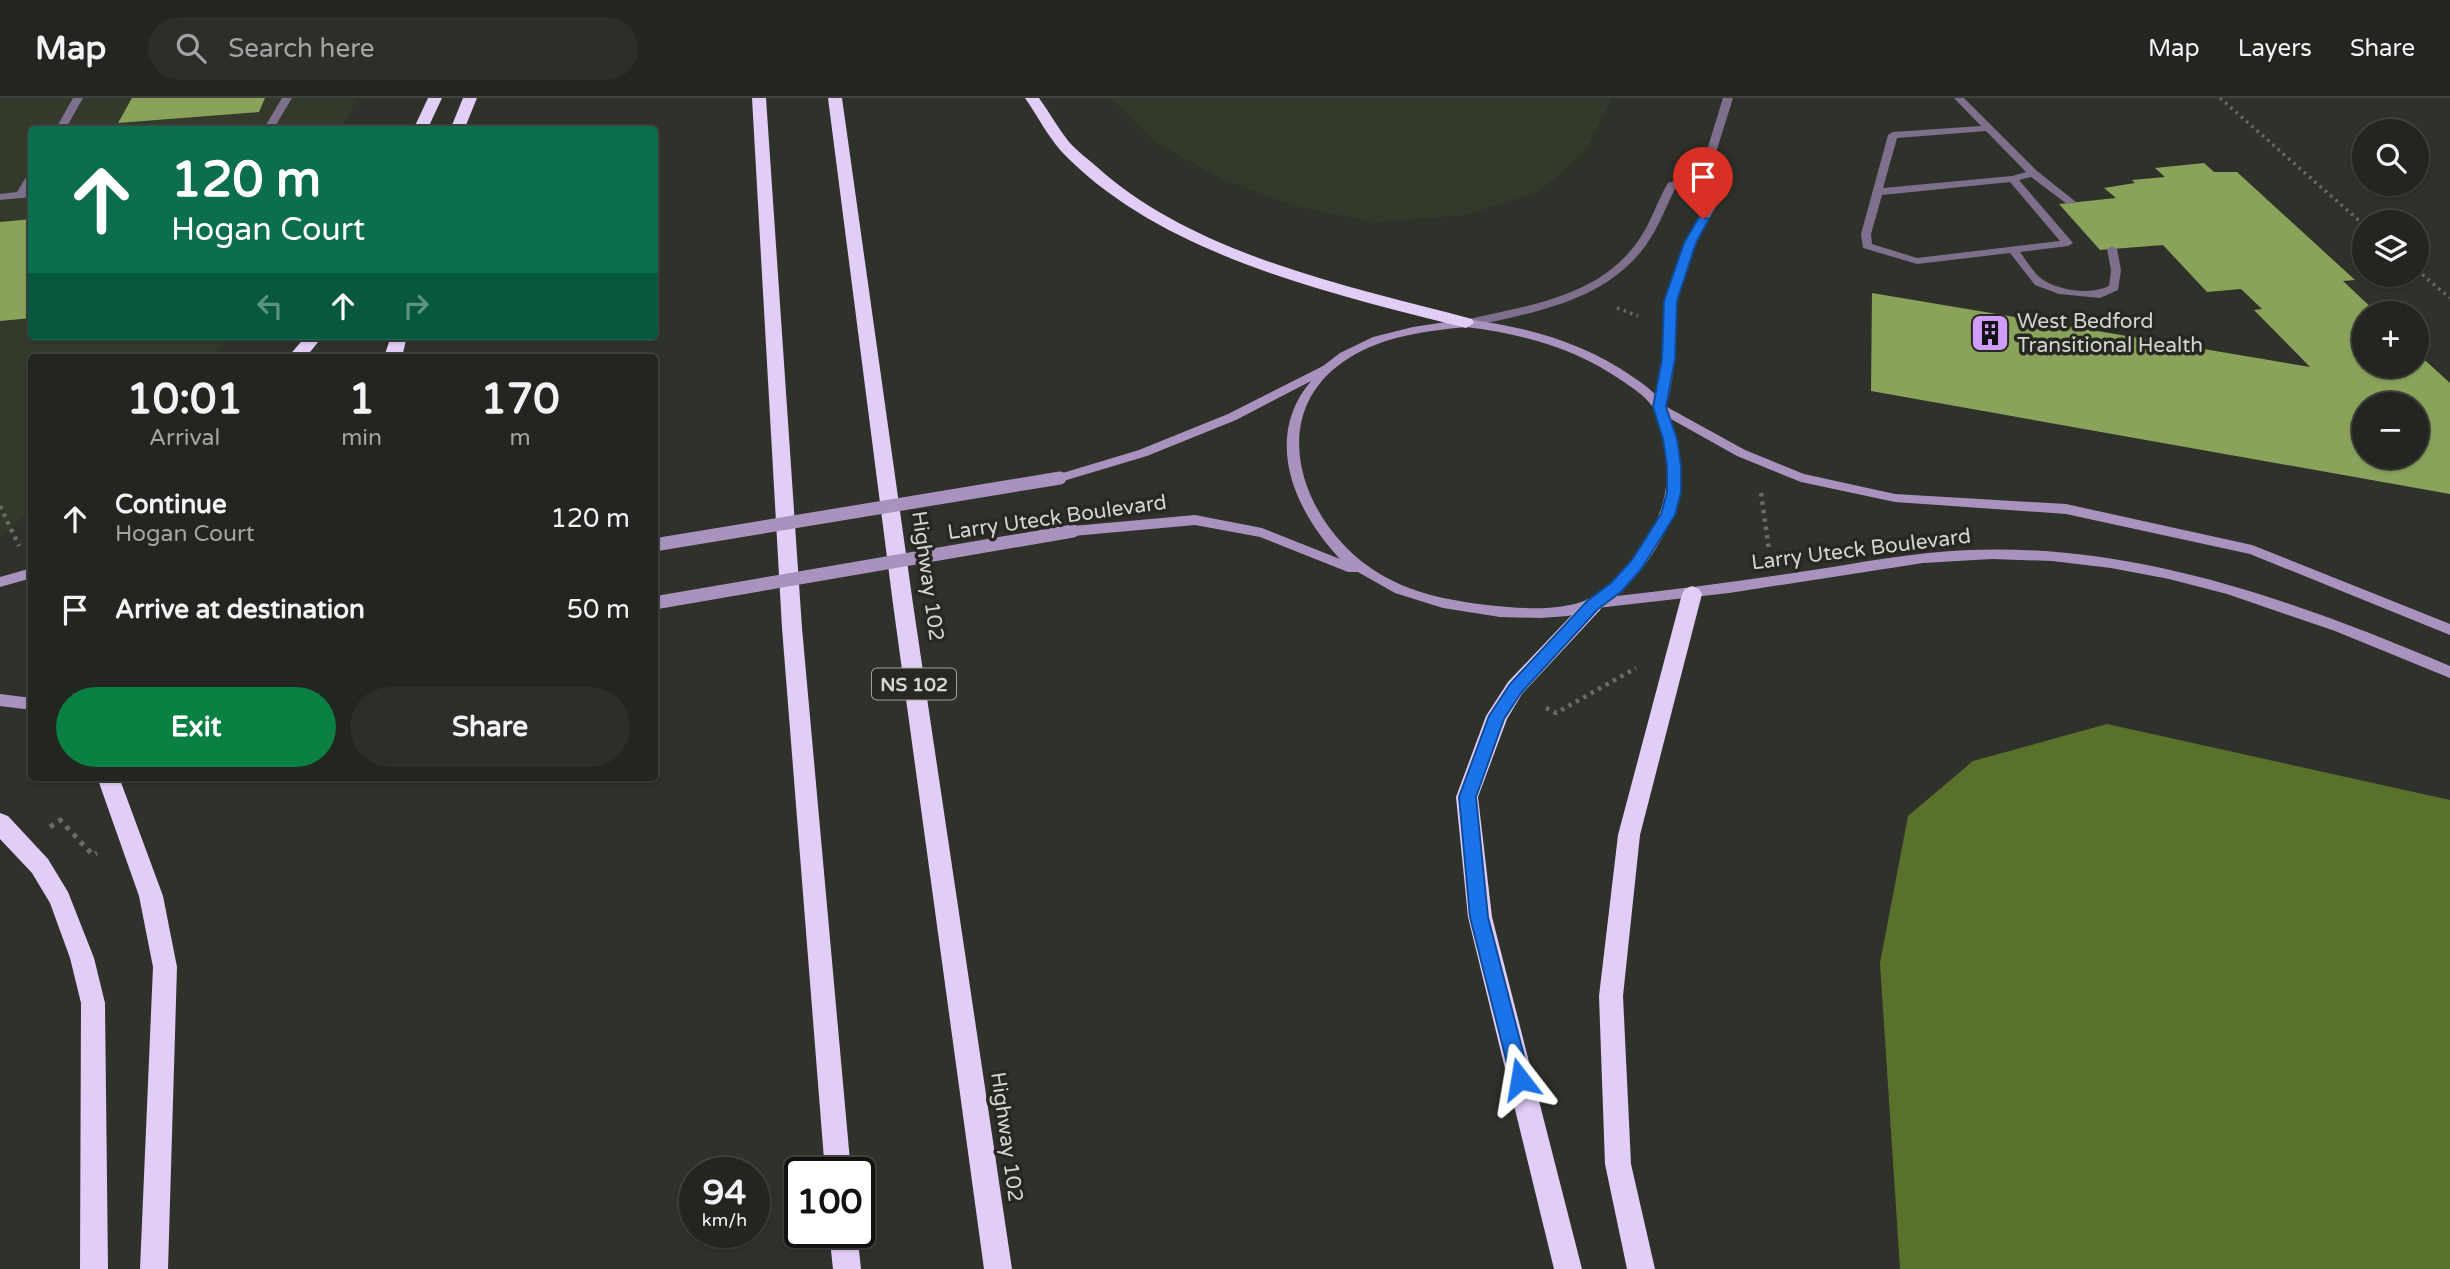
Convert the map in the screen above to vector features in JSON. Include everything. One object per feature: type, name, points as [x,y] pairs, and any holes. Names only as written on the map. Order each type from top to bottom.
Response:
[{"type":"highway","points":[[422,126],[435,98]]},
{"type":"highway","points":[[459,126],[470,98]]},
{"type":"highway","points":[[759,98],[792,628],[837,1157]]},
{"type":"highway","name":"Highway 102","points":[[835,98],[903,604],[998,1269]]},
{"type":"highway","points":[[1032,98],[1053,130],[1084,162],[1144,208],[1185,231],[1241,256],[1305,279],[1468,323]]},
{"type":"highway","points":[[300,354],[312,340]]},
{"type":"highway","points":[[1641,1269],[1618,1164],[1611,996],[1629,835],[1692,594]]},
{"type":"highway","points":[[1567,1269],[1479,917],[1467,797],[1497,716],[1509,698],[1594,604]]},
{"type":"highway","points":[[109,781],[151,896],[165,967],[154,1269]]},
{"type":"highway","points":[[0,823],[40,866],[60,899],[82,958],[93,1003],[94,1269]]},
{"type":"highway","points":[[844,1248],[846,1269]]},
{"type":"main road","name":"Larry Uteck Boulevard","points":[[658,544],[1059,478],[1143,453],[1232,417],[1358,350],[1397,334],[1468,323],[1535,334],[1582,351],[1624,375],[1660,408],[1741,453],[1801,478],[1895,498],[2066,509],[2252,550],[2450,630]]},
{"type":"main road","points":[[1330,366],[1301,408],[1293,440],[1294,476],[1320,529],[1344,555],[1375,578]]},
{"type":"main road","points":[[1594,604],[1617,587],[1637,564],[1668,515],[1674,492],[1674,466],[1660,408]]},
{"type":"main road","name":"Larry Uteck Boulevard","points":[[658,602],[1073,531],[1195,520],[1227,525],[1301,546],[1420,596],[1463,608],[1502,612],[1552,612],[1594,604],[1692,594],[1914,559],[1992,554],[2080,559],[2219,585],[2351,629],[2450,672]]},
{"type":"main road","points":[[0,582],[28,574]]},
{"type":"main road","points":[[0,700],[28,704]]},
{"type":"street","points":[[62,126],[78,98]]},
{"type":"street","points":[[270,126],[287,98]]},
{"type":"street","points":[[1660,408],[1669,359],[1668,323],[1677,277],[1690,243],[1717,196],[1704,175],[1728,98]]},
{"type":"street","points":[[1959,98],[2033,173],[2071,202]]},
{"type":"street","points":[[1989,128],[1893,135],[1866,234],[1867,246],[1917,261],[2068,243],[2013,178]]},
{"type":"street","points":[[1878,192],[2013,178],[2033,173]]},
{"type":"street","points":[[1468,323],[1589,290],[1626,262],[1642,242],[1672,185],[1704,175]]},
{"type":"street","points":[[0,197],[26,194]]},
{"type":"street","points":[[2014,251],[2039,283],[2063,292],[2100,295],[2114,288],[2116,270],[2112,249]]},
{"type":"path","points":[[2220,98],[2352,214]]},
{"type":"path","points":[[2429,280],[2450,298]]},
{"type":"path","points":[[1615,307],[1640,317]]},
{"type":"path","points":[[1760,489],[1770,558]]},
{"type":"path","points":[[0,506],[24,556]]},
{"type":"path","points":[[1545,707],[1556,713],[1644,663]]},
{"type":"path","points":[[47,829],[60,820],[93,855],[104,849]]},
{"type":"shaded area","points":[[0,98],[357,98],[343,126],[28,126],[28,340],[228,340],[212,354],[28,354],[28,513],[0,537]]},
{"type":"shaded area","points":[[1111,98],[1612,98],[1586,150],[1540,191],[1465,215],[1376,222],[1294,206],[1220,178],[1154,141]]},
{"type":"green space","points":[[2107,724],[2450,800],[2450,1269],[1900,1269],[1880,963],[1908,816],[1973,761]]},
{"type":"building","points":[[132,98],[265,98],[259,112],[118,123]]},
{"type":"building","name":"West Bedford Transitional Health","points":[[2204,163],[2214,172],[2237,172],[2352,277],[2352,280],[2343,281],[2364,301],[2352,301],[2352,378],[2429,378],[2429,364],[2450,383],[2450,494],[1871,391],[1872,293],[2310,367],[2254,310],[2262,309],[2241,289],[2207,292],[2163,245],[2100,250],[2059,204],[2116,198],[2104,188],[2135,183],[2132,180],[2165,177],[2155,168]]},
{"type":"building","points":[[28,219],[28,318],[0,321],[0,222]]},
{"type":"place","name":"West Bedford Transitional Health","points":[[1990,333]]},
{"type":"route","points":[[1520,1079],[1479,917],[1467,797],[1497,716],[1515,688],[1593,605],[1617,587],[1637,564],[1668,515],[1674,492],[1674,466],[1670,439],[1660,407],[1669,359],[1668,323],[1677,277],[1703,219]]}]
